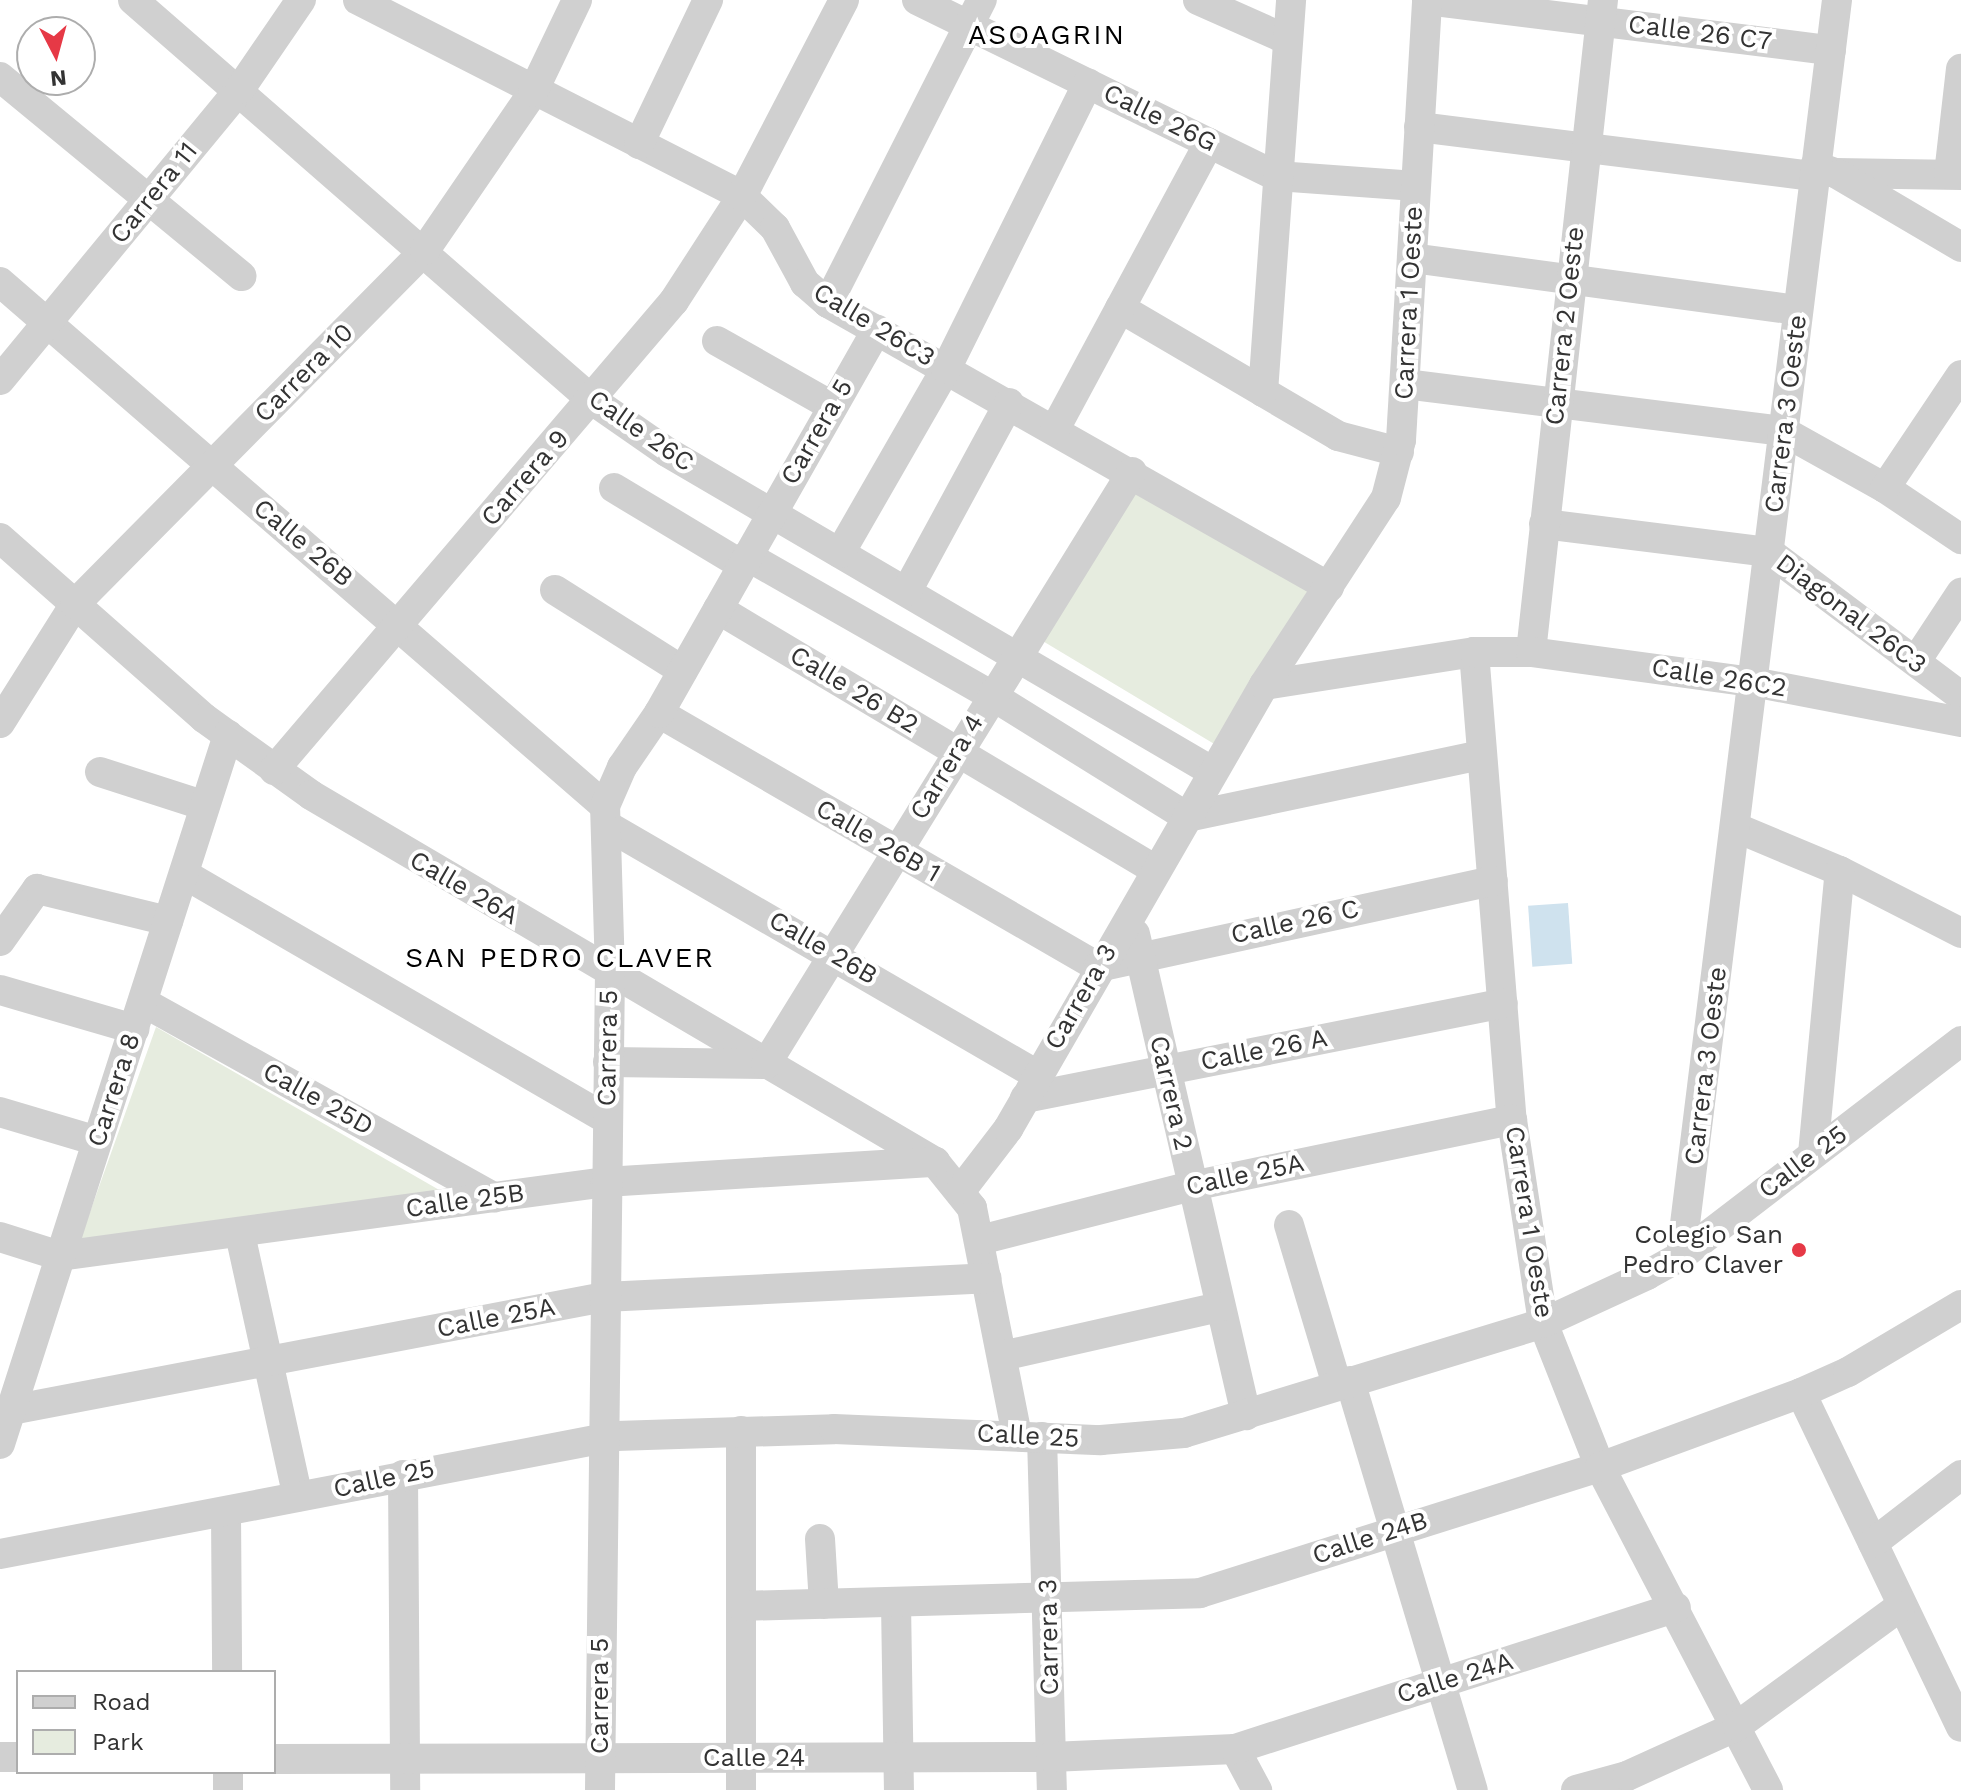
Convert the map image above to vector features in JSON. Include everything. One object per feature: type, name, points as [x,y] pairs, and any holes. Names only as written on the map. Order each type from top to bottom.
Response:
[{"type":"street","name":"Calle 26C","points":[[133,0],[425,250],[592,400],[769,514],[1016,653],[1213,772]]},
{"type":"street","name":"Carrera 11","points":[[0,380],[240,89],[301,0]]},
{"type":"street","name":"Calle 26C3","points":[[358,0],[742,196],[775,228],[805,283],[828,303],[1132,472],[1329,587]]},
{"type":"street","name":"Carrera 10","points":[[0,723],[75,604],[425,250],[533,92],[577,0]]},
{"type":"street","points":[[639,144],[708,0]]},
{"type":"street","name":"Carrera 9","points":[[274,770],[674,301],[742,196],[844,0]]},
{"type":"street","name":"Calle 26G","points":[[917,0],[976,13],[1088,83],[1277,176],[1416,186]]},
{"type":"street","points":[[1198,0],[1288,40]]},
{"type":"street","points":[[1263,392],[1291,0]]},
{"type":"street","name":"Calle 26 C7","points":[[1427,0],[1602,10],[1831,50]]},
{"type":"street","name":"Carrera 1 Oeste","points":[[1329,587],[1386,498],[1399,452],[1427,0]]},
{"type":"street","name":"Carrera 3 Oeste","points":[[1681,1256],[1737,828],[1798,310],[1822,171],[1837,0]]},
{"type":"street","name":"Carrera 2 Oeste","points":[[1531,652],[1569,278],[1602,10]]},
{"type":"street","points":[[828,303],[976,13]]},
{"type":"street","points":[[1419,127],[1585,148],[1822,171],[1955,175],[1961,69]]},
{"type":"street","points":[[0,77],[241,276]]},
{"type":"street","points":[[840,553],[946,369],[1088,83]]},
{"type":"street","points":[[1055,429],[1209,143]]},
{"type":"street","points":[[1822,171],[1961,247]]},
{"type":"street","points":[[1412,258],[1798,310]]},
{"type":"street","name":"Calle 26B","points":[[0,282],[399,624],[606,816],[835,954],[1031,1086]]},
{"type":"street","points":[[1120,308],[1355,443],[1399,452]]},
{"type":"street","name":"Carrera 5","points":[[600,1790],[601,1439],[610,973],[606,816],[622,767],[659,713],[769,514],[877,330]]},
{"type":"street","points":[[717,341],[832,406]]},
{"type":"street","points":[[1885,488],[1961,375]]},
{"type":"street","points":[[1405,384],[1783,431],[1885,488],[1961,539]]},
{"type":"street","points":[[907,591],[1009,403]]},
{"type":"street","name":"Carrera 4","points":[[766,1064],[1016,653],[1132,472]]},
{"type":"street","points":[[614,488],[991,695],[1187,817],[1482,755]]},
{"type":"street","name":"Diagonal 26C3","points":[[1544,524],[1769,552],[1961,696]]},
{"type":"street","name":"Calle 26A","points":[[0,538],[228,735],[274,770],[370,834],[935,1162],[962,1189]]},
{"type":"street","name":"Carrera 3","points":[[1052,1790],[1050,1600],[1030,1436],[1002,1356],[980,1240],[962,1189],[989,1158],[1154,869],[1264,685],[1329,587]]},
{"type":"street","points":[[555,590],[683,671]]},
{"type":"street","points":[[1916,661],[1961,593]]},
{"type":"street","name":"Calle 26 B2","points":[[718,609],[1154,869]]},
{"type":"street","name":"Carrera 1 Oeste","points":[[1474,652],[1512,1120],[1543,1323],[1600,1467],[1676,1607],[1768,1790]]},
{"type":"street","name":"Calle 26C2","points":[[1264,685],[1474,652],[1531,652],[1753,682],[1961,722]]},
{"type":"street","name":"Calle 26B 1","points":[[659,713],[1098,967]]},
{"type":"street","name":"Carrera 8","points":[[0,1444],[11,1410],[12,1368],[60,1256],[228,735]]},
{"type":"street","points":[[100,772],[205,806]]},
{"type":"street","points":[[1737,828],[1840,871],[1961,933]]},
{"type":"street","points":[[1813,1154],[1840,871]]},
{"type":"street","points":[[184,874],[606,1119]]},
{"type":"street","name":"Calle 26 C","points":[[1098,967],[1139,954],[1493,881]]},
{"type":"street","points":[[0,941],[37,889],[168,921]]},
{"type":"street","name":"Carrera 2","points":[[1131,910],[1246,1415]]},
{"type":"street","name":"Calle 25D","points":[[0,990],[138,1015],[494,1197]]},
{"type":"street","name":"Calle 26 A","points":[[1031,1086],[1166,1070],[1503,1003]]},
{"type":"street","name":"Calle 25","points":[[0,1554],[601,1439],[741,1431],[1156,1438],[1246,1415],[1543,1323],[1681,1256],[1961,1041]]},
{"type":"street","points":[[608,1062],[766,1064]]},
{"type":"street","points":[[0,1112],[97,1141]]},
{"type":"street","name":"Calle 25A","points":[[980,1240],[1192,1186],[1512,1120]]},
{"type":"street","name":"Calle 25B","points":[[0,1237],[60,1256],[240,1234],[605,1182],[935,1162]]},
{"type":"street","points":[[1289,1225],[1397,1528],[1473,1790]]},
{"type":"street","points":[[240,1234],[298,1497]]},
{"type":"street","name":"Calle 25A","points":[[11,1410],[604,1297],[987,1278]]},
{"type":"street","name":"Calle 24B","points":[[741,1606],[1050,1600],[1200,1593],[1397,1528],[1600,1467],[1801,1393],[1848,1372],[1961,1306]]},
{"type":"street","points":[[1002,1356],[1219,1307]]},
{"type":"street","points":[[1801,1393],[1961,1727]]},
{"type":"street","points":[[741,1431],[741,1790]]},
{"type":"street","points":[[403,1475],[405,1790]]},
{"type":"street","points":[[1873,1543],[1961,1475]]},
{"type":"street","points":[[226,1512],[227,1670]]},
{"type":"street","points":[[820,1539],[824,1604]]},
{"type":"street","points":[[896,1603],[899,1790]]},
{"type":"street","points":[[1576,1790],[1629,1783],[1737,1726],[1901,1606]]},
{"type":"street","name":"Calle 24A","points":[[1235,1749],[1676,1607]]},
{"type":"street","points":[[1235,1749],[1257,1790]]},
{"type":"street","name":"Calle 24","points":[[276,1759],[1051,1757],[1235,1749]]},
{"type":"green space","points":[[1136,480],[1313,587],[1218,746],[1040,639]]},
{"type":"green space","points":[[156,1027],[441,1191],[80,1240]]},
{"type":"water","points":[[1568,903],[1572,964],[1532,967],[1528,906]]},
{"type":"place","name":"Colegio San Pedro Claver","points":[[1799,1250]]},
{"type":"district","name":"ASOAGRIN","points":[[1047,35]]},
{"type":"district","name":"SAN PEDRO CLAVER","points":[[560,958]]}]
